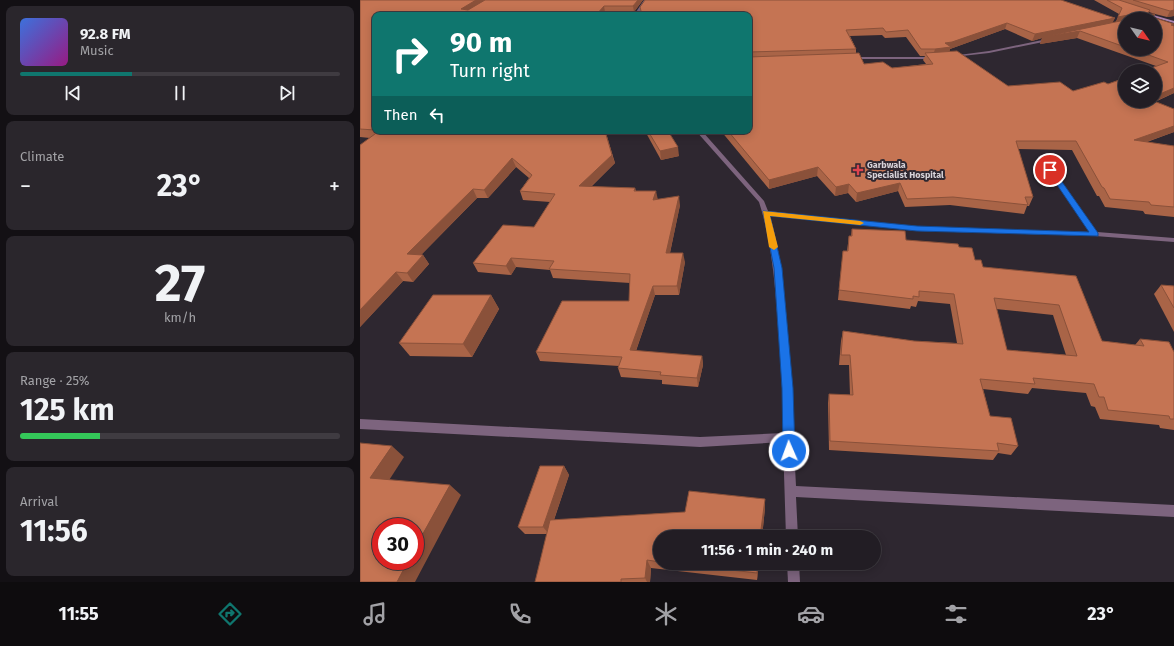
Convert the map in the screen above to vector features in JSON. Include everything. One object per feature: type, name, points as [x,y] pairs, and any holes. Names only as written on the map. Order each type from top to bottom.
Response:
[{"type":"street","points":[[638,12],[646,0]]},
{"type":"street","points":[[1162,19],[1174,22]]},
{"type":"street","points":[[947,56],[990,52],[1057,38]]},
{"type":"street","points":[[842,58],[940,57]]},
{"type":"street","points":[[702,134],[762,202],[766,213],[778,268],[788,388],[788,437],[792,530]]},
{"type":"street","points":[[1041,157],[1095,234]]},
{"type":"street","points":[[766,213],[917,229],[1095,234],[1174,240]]},
{"type":"street","points":[[360,424],[700,442],[788,437]]},
{"type":"street","points":[[790,492],[1174,511]]},
{"type":"street","points":[[793,570],[794,582]]},
{"type":"building","points":[[360,0],[476,0],[461,9],[468,10],[485,0],[638,0],[633,6],[604,6],[599,12],[372,12],[372,130],[360,129]]},
{"type":"building","points":[[645,0],[1061,0],[1115,18],[1035,34],[1007,23],[945,43],[951,47],[935,49],[921,49],[908,30],[886,32],[883,28],[846,30],[856,49],[752,52],[752,12],[641,12],[640,7]]},
{"type":"building","points":[[1107,0],[1119,0],[1150,10],[1148,12],[1120,12],[1122,8]]},
{"type":"building","points":[[1133,0],[1174,0],[1174,10],[1170,11]]},
{"type":"building","points":[[1162,20],[1174,24],[1171,25],[1174,26],[1174,88],[1162,93],[1162,64],[1168,62],[1151,56],[1162,56]]},
{"type":"building","points":[[1118,21],[1118,45],[1080,31],[1043,37]]},
{"type":"building","points":[[957,51],[1008,86],[1060,82],[1073,91],[1104,82],[1108,84],[1118,80],[1118,108],[1162,108],[1162,104],[1174,109],[1174,126],[1134,140],[1174,146],[1174,207],[1151,205],[1149,202],[1110,199],[1076,141],[1016,141],[1033,197],[1025,197],[1028,205],[953,197],[907,199],[900,183],[857,193],[849,184],[836,187],[818,167],[769,180],[731,134],[752,134],[752,57],[859,53],[864,64],[883,62],[892,68],[933,64],[925,53]]},
{"type":"building","points":[[375,134],[606,134],[612,155],[579,186],[635,188],[634,191],[656,191],[653,200],[679,196],[666,253],[683,253],[677,286],[653,286],[630,350],[702,356],[697,378],[660,375],[661,372],[618,368],[622,357],[536,352],[562,301],[629,301],[630,274],[549,269],[554,261],[511,258],[506,266],[473,263],[503,225],[534,227],[555,194],[520,191],[532,175],[512,158],[484,190],[473,189],[407,254],[423,255],[407,273],[396,272],[360,310],[360,145]]},
{"type":"building","points":[[650,134],[670,134],[678,147],[660,151]]},
{"type":"building","points":[[852,229],[905,231],[906,240],[958,244],[959,247],[972,248],[975,260],[981,260],[983,267],[1076,276],[1102,341],[1144,346],[1140,339],[1169,342],[1174,352],[1174,419],[1170,419],[1169,416],[1108,410],[1104,397],[1099,397],[1094,384],[1033,378],[1035,384],[980,379],[990,416],[1011,418],[1018,446],[997,443],[999,451],[830,441],[829,394],[853,395],[850,355],[841,355],[843,331],[914,341],[963,344],[954,294],[919,291],[919,297],[913,296],[913,299],[839,290],[843,251],[848,251],[849,236],[852,236]],"holes":[[[994,298],[1059,305],[1077,356],[1007,350]]]},
{"type":"building","points":[[1161,285],[1174,286],[1174,308]]},
{"type":"building","points":[[433,295],[491,295],[463,344],[399,343]]},
{"type":"building","points":[[360,443],[392,446],[370,478],[450,485],[424,532],[424,518],[372,518],[372,570],[403,570],[397,582],[360,582]]},
{"type":"building","points":[[540,466],[564,466],[543,527],[518,527]]},
{"type":"building","points":[[689,491],[765,499],[761,530],[653,530],[653,561],[647,560],[645,578],[621,579],[621,582],[535,582],[550,520],[685,512]]},
{"type":"building","points":[[731,570],[757,570],[757,573]]},
{"type":"slow traffic","points":[[774,247],[766,213],[860,223]]},
{"type":"place","name":"Garbwala Specialist Hospital","points":[[858,170]]},
{"type":"route","points":[[789,451],[788,388],[778,268],[766,213],[917,229],[1095,234],[1050,170]]}]
